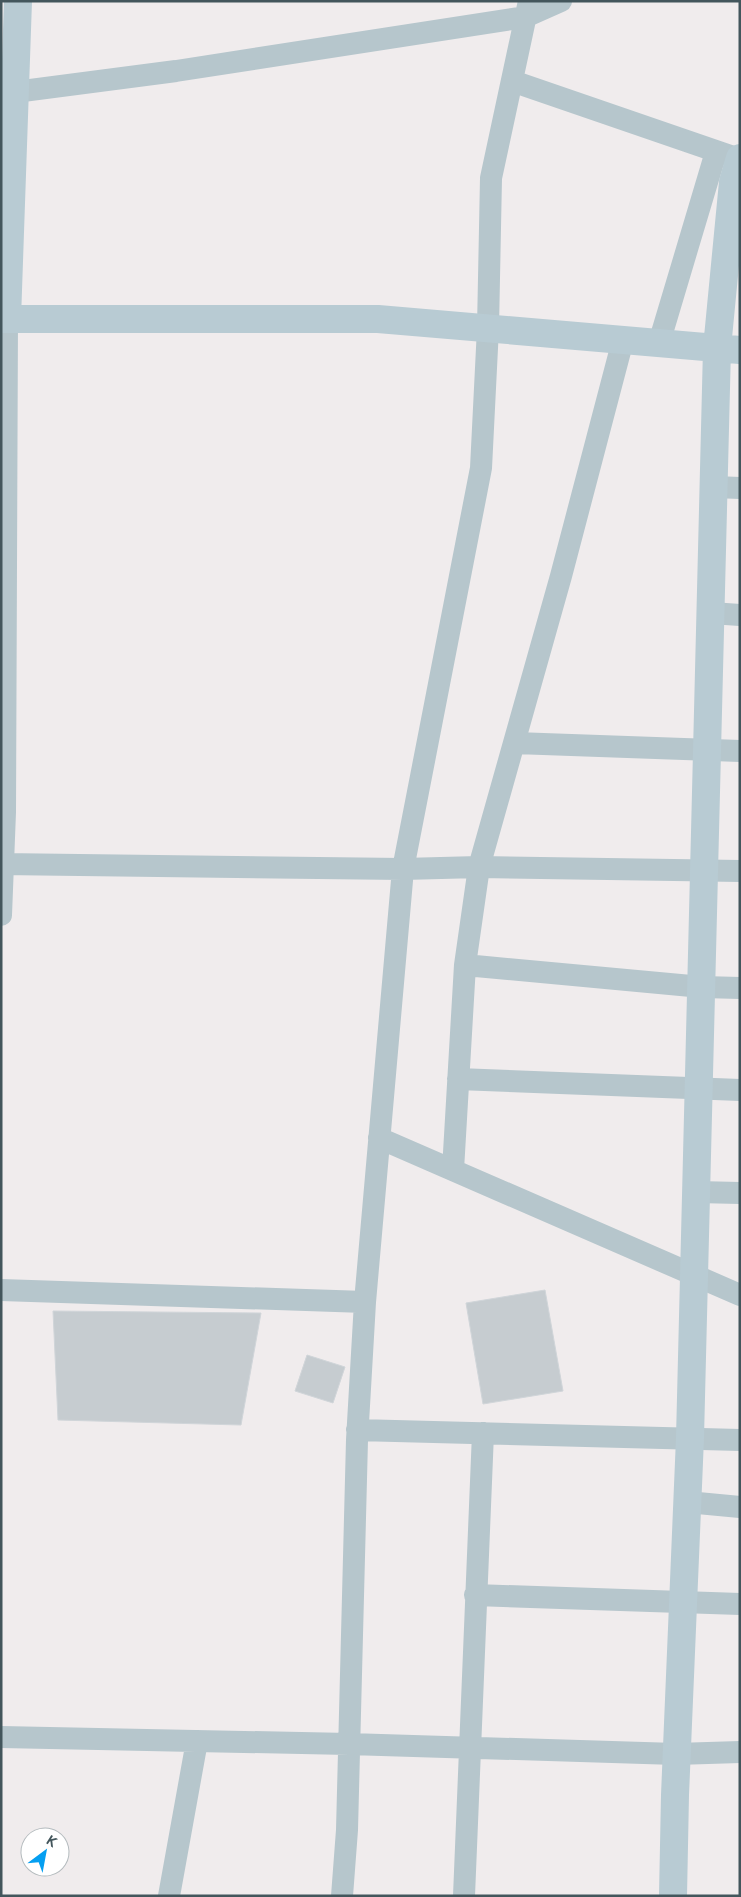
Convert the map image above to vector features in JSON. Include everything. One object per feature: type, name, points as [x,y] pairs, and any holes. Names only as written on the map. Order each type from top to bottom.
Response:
[{"type":"street","points":[[1,914],[5,802],[4,319],[8,92],[18,1]]},
{"type":"street","points":[[8,92],[176,71],[527,9],[562,1]]},
{"type":"street","points":[[342,1896],[346,1854],[357,1430],[402,869],[482,468],[488,328],[491,178],[527,9]]},
{"type":"street","points":[[512,81],[732,156]]},
{"type":"street","points":[[659,343],[732,156]]},
{"type":"street","points":[[672,1896],[676,1754],[690,1438],[711,614],[727,487],[732,156]]},
{"type":"street","points":[[4,319],[378,319],[728,349]]},
{"type":"street","points":[[453,1170],[465,965],[479,867],[561,576],[623,340]]},
{"type":"street","points":[[711,614],[740,615]]},
{"type":"street","points":[[515,743],[740,751]]},
{"type":"street","points":[[2,864],[402,869],[479,867],[740,871]]},
{"type":"street","points":[[465,965],[702,987],[740,988]]},
{"type":"street","points":[[458,1078],[740,1090]]},
{"type":"street","points":[[379,1138],[740,1295]]},
{"type":"street","points":[[696,1192],[740,1193]]},
{"type":"street","points":[[1,1290],[366,1302]]},
{"type":"street","points":[[357,1430],[740,1440]]},
{"type":"street","points":[[464,1896],[468,1748],[482,1433]]},
{"type":"street","points":[[687,1502],[740,1507]]},
{"type":"street","points":[[475,1595],[740,1604]]},
{"type":"street","points":[[1,1737],[349,1744],[676,1754],[740,1752]]},
{"type":"street","points":[[169,1896],[197,1741]]},
{"type":"street","points":[[326,1896],[346,1854]]},
{"type":"building","points":[[545,1290],[563,1391],[483,1404],[466,1303]]},
{"type":"building","points":[[53,1311],[261,1313],[241,1425],[58,1420]]},
{"type":"building","points":[[307,1355],[345,1367],[333,1403],[295,1391]]}]
